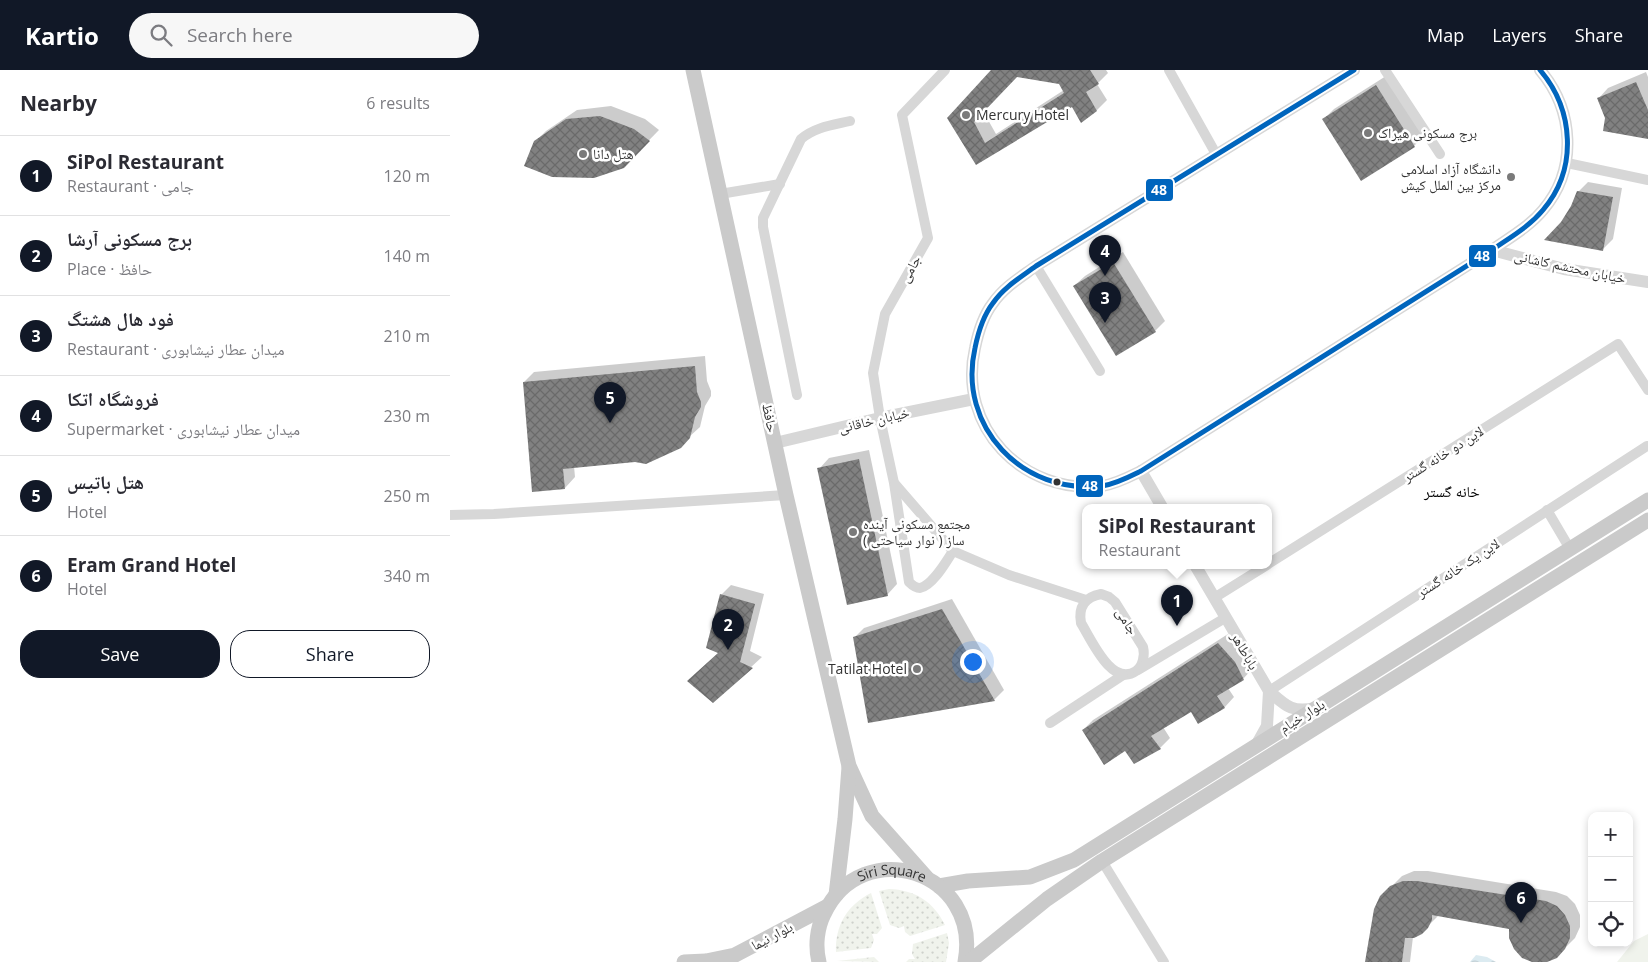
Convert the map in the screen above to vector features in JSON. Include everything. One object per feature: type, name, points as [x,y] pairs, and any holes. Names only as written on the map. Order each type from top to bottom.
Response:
[{"type":"main road","name":"حافظ","points":[[693,70],[786,496],[849,766]]},
{"type":"main road","name":"بلوار خیام","points":[[933,882],[968,882],[1030,877],[1074,860],[1648,500]]},
{"type":"main road","name":"بلوار خیام","points":[[969,962],[1047,899],[1102,861],[1648,520]]},
{"type":"main road","points":[[849,766],[872,816],[933,882]]},
{"type":"main road","points":[[832,901],[845,819],[849,766]]},
{"type":"main road","name":"Siri Square","points":[[819,962],[818,932],[832,901],[857,878],[884,870],[899,870],[913,872],[933,882],[950,896],[964,922],[967,937],[965,962]]},
{"type":"main road","name":"بلوار نیما","points":[[684,962],[706,961],[735,955],[832,901]]},
{"type":"street","name":"جامی","points":[[945,70],[902,115],[928,238],[885,314],[873,373],[880,418],[894,483],[909,582],[915,587],[920,588],[928,583],[939,572],[953,551]]},
{"type":"street","points":[[1169,70],[1216,154]]},
{"type":"street","points":[[1354,70],[1036,266],[1008,286],[993,302],[981,326],[973,354],[974,399],[984,428],[992,440],[1009,458],[1036,474],[1064,484],[1103,486],[1122,480],[1141,471],[1492,250],[1528,224],[1542,212],[1551,200],[1567,163],[1568,142],[1564,114],[1552,87],[1540,70]]},
{"type":"street","points":[[1385,70],[1440,154]]},
{"type":"street","points":[[797,395],[763,227],[764,218],[802,139],[809,132],[850,121]]},
{"type":"street","points":[[1567,163],[1648,180]]},
{"type":"street","points":[[720,194],[780,184]]},
{"type":"street","name":"خیابان محتشم کاشانی","points":[[1492,250],[1564,269],[1648,282]]},
{"type":"street","points":[[1036,266],[1100,371]]},
{"type":"street","name":"لاین دو خانه گستر","points":[[1272,561],[1618,344],[1648,390]]},
{"type":"street","name":"خیابان خاقانی","points":[[775,443],[880,418],[974,399]]},
{"type":"street","name":"لاین یک خانه گستر","points":[[1269,691],[1647,446]]},
{"type":"street","points":[[1141,471],[1160,504]]},
{"type":"street","name":"جامی","points":[[894,483],[953,551],[1009,575],[1086,600],[1101,594],[1109,597],[1115,602],[1143,647],[1145,655],[1138,670]]},
{"type":"street","points":[[450,516],[786,496]]},
{"type":"street","points":[[1547,510],[1570,549]]},
{"type":"street","name":"باباطاهر","points":[[1197,569],[1269,691],[1287,706],[1301,711],[1316,708]]},
{"type":"street","name":"لاین دو خانه گستر","points":[[1214,598],[1260,569]]},
{"type":"street","points":[[1086,600],[1081,607],[1079,615],[1081,623],[1109,668],[1123,675]]},
{"type":"street","points":[[1050,722],[1123,675],[1131,674],[1226,618]]},
{"type":"street","points":[[1257,744],[1267,726],[1269,691]]},
{"type":"street","points":[[1102,861],[1164,962]]},
{"type":"shaded area","points":[[889,889],[907,892],[922,898],[935,909],[945,925],[910,936],[905,932],[904,926],[899,928],[890,925],[879,891]]},
{"type":"shaded area","points":[[871,893],[882,928],[877,934],[872,934],[874,940],[871,948],[836,952],[836,942],[844,917],[855,904]]},
{"type":"shaded area","points":[[947,933],[949,943],[946,962],[906,962],[909,959],[915,959],[912,954],[913,944]]},
{"type":"shaded area","points":[[1648,934],[1648,962],[1617,962],[1629,947],[1633,947],[1634,941]]},
{"type":"shaded area","points":[[874,957],[879,962],[837,961]]},
{"type":"water","points":[[1476,955],[1487,957],[1496,962],[1470,962]]},
{"type":"building","name":"Mercury Hotel","points":[[991,70],[1090,70],[1099,84],[1086,92],[1097,111],[1081,123],[1072,107],[976,165],[947,118]],"holes":[[[1017,77],[1059,84],[1064,93],[985,143],[974,122]]]},
{"type":"building","points":[[1636,82],[1648,110],[1648,139],[1603,131],[1605,118],[1597,98]]},
{"type":"building","name":"برج مسکونی هیراک","points":[[1376,85],[1415,147],[1361,181],[1322,119]]},
{"type":"building","name":"هتل دانا","points":[[600,116],[634,129],[650,141],[624,168],[594,178],[552,177],[524,166],[534,141],[566,119]]},
{"type":"building","points":[[1577,191],[1613,197],[1603,251],[1544,240],[1561,222],[1571,206]]},
{"type":"building","points":[[1113,262],[1156,332],[1116,356],[1073,286]]},
{"type":"building","points":[[695,366],[697,392],[701,407],[695,417],[690,438],[681,448],[646,464],[635,462],[563,469],[565,489],[532,492],[523,382]]},
{"type":"building","name":"مجتمع مسکونی آینده ساز ( نوار سیاحتی )","points":[[859,459],[888,596],[847,605],[817,468]]},
{"type":"building","points":[[720,594],[755,604],[740,662],[753,668],[713,703],[687,681],[718,653],[706,648]]},
{"type":"building","name":"Tatilat Hotel","points":[[942,609],[995,701],[868,723],[853,637]]},
{"type":"building","points":[[1218,643],[1235,662],[1244,680],[1217,696],[1225,708],[1198,724],[1191,712],[1151,736],[1161,749],[1134,764],[1125,751],[1104,765],[1082,730]]},
{"type":"building","points":[[1403,881],[1417,881],[1546,901],[1557,906],[1565,915],[1570,926],[1570,938],[1565,949],[1557,958],[1547,962],[1532,962],[1522,958],[1514,949],[1509,938],[1509,929],[1432,915],[1428,928],[1422,934],[1414,938],[1405,938],[1402,962],[1365,962],[1374,909],[1380,896],[1390,886]]},
{"type":"transit line","name":"48","points":[[1354,70],[1036,266],[997,297],[986,313],[981,325],[975,348],[972,377],[976,404],[986,429],[1002,450],[1022,467],[1046,479],[1073,486],[1102,486],[1122,480],[1141,471],[1519,232],[1532,222],[1554,194],[1562,176],[1566,158],[1565,121],[1560,103],[1540,70]]},
{"type":"place","name":"Mercury Hotel","points":[[966,115]]},
{"type":"place","name":"برج مسکونی هیراک","points":[[1368,133]]},
{"type":"place","name":"هتل دانا","points":[[583,154]]},
{"type":"place","name":"دانشگاه آزاد اسلامی مرکز بین الملل کیش","points":[[1511,177]]},
{"type":"place","name":"فروشگاه اتکا","points":[[1105,276]]},
{"type":"place","name":"فود هال هشتگ","points":[[1105,323]]},
{"type":"place","name":"هتل باتیس","points":[[610,423]]},
{"type":"place","name":"مجتمع مسکونی آینده ساز ( نوار سیاحتی )","points":[[853,532]]},
{"type":"place","name":"SiPol Restaurant","points":[[1177,626]]},
{"type":"place","name":"برج مسکونی آرشا","points":[[728,650]]},
{"type":"place","name":"Tatilat Hotel","points":[[917,669]]},
{"type":"place","name":"Eram Grand Hotel","points":[[1521,923]]},
{"type":"district","name":"خانه گستر","points":[[1452,492]]}]
